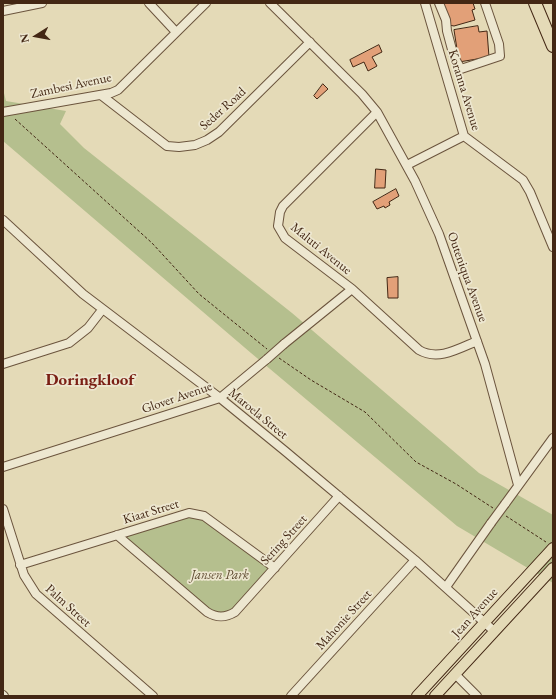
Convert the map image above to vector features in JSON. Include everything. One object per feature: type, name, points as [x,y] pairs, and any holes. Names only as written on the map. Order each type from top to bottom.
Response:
[{"type":"highway","points":[[535,3],[553,46]]},
{"type":"main road","name":"Jean Avenue","points":[[417,696],[484,622],[549,545]]},
{"type":"main road","name":"Jean Avenue","points":[[435,696],[553,568]]},
{"type":"main road","points":[[484,622],[499,617],[516,600],[532,590]]},
{"type":"street","points":[[3,11],[42,3]]},
{"type":"street","points":[[149,3],[176,32]]},
{"type":"street","name":"Zambesi Avenue","points":[[3,112],[111,93],[123,86],[206,3]]},
{"type":"street","name":"Outeniqua Avenue","points":[[270,3],[362,94],[377,112],[407,165],[429,210],[477,341],[493,391],[518,485]]},
{"type":"street","name":"Koranna Avenue","points":[[425,3],[464,136],[523,180],[530,192],[553,247]]},
{"type":"street","points":[[439,3],[443,16],[446,20],[446,28],[454,58],[460,68],[499,58],[500,50],[486,3]]},
{"type":"street","points":[[430,20],[443,16]]},
{"type":"street","points":[[434,32],[446,28]]},
{"type":"street","name":"Seder Road","points":[[102,95],[167,146],[179,147],[195,145],[207,140],[219,132],[310,42]]},
{"type":"street","name":"Maluti Avenue","points":[[377,112],[283,206],[278,219],[278,226],[285,238],[352,289],[419,350],[426,354],[441,355],[477,341]]},
{"type":"street","points":[[407,165],[464,136]]},
{"type":"street","name":"Maroela Street","points":[[3,220],[64,278],[102,310],[220,398],[415,560],[494,631]]},
{"type":"street","name":"Glover Avenue","points":[[3,468],[220,398],[352,289]]},
{"type":"street","points":[[3,364],[69,342],[88,328],[102,310]]},
{"type":"street","points":[[446,587],[504,504],[553,438]]},
{"type":"street","name":"Sering Street","points":[[117,535],[207,612],[221,617],[235,612],[339,496]]},
{"type":"street","name":"Palm Street","points":[[3,509],[20,565],[29,585],[36,594],[153,696]]},
{"type":"street","name":"Kiaat Street","points":[[20,565],[179,515],[198,513],[209,519],[275,568]]},
{"type":"street","name":"Mahonie Street","points":[[291,696],[415,560]]},
{"type":"street","points":[[455,674],[477,696]]},
{"type":"street","points":[[447,683],[457,684],[470,690]]},
{"type":"path","points":[[15,119],[152,243],[199,294],[270,356]]},
{"type":"path","points":[[279,358],[311,380],[365,412],[416,462],[456,484],[495,509]]},
{"type":"path","points":[[501,513],[549,545]]},
{"type":"green space","points":[[3,89],[6,101],[66,111],[60,124],[84,148],[292,313],[479,473],[553,515],[553,583],[457,526],[251,353],[3,141]]},
{"type":"green space","name":"Jansen Park","points":[[179,516],[205,518],[272,569],[237,613],[222,619],[122,536]]},
{"type":"building","points":[[440,3],[473,3],[475,9],[472,10],[475,20],[454,26],[449,25]]},
{"type":"building","points":[[478,26],[479,32],[487,31],[489,57],[459,62],[454,30]]},
{"type":"building","points":[[379,45],[382,52],[372,57],[377,66],[368,71],[364,62],[353,67],[350,60]]},
{"type":"building","points":[[323,84],[328,89],[317,99],[314,96]]},
{"type":"building","points":[[376,169],[386,170],[385,188],[375,188]]},
{"type":"building","points":[[396,189],[399,196],[389,202],[390,205],[385,208],[384,206],[377,209],[373,202]]},
{"type":"building","points":[[398,277],[398,298],[388,298],[387,278]]},
{"type":"district","name":"Doringkloof","points":[[90,380]]}]
